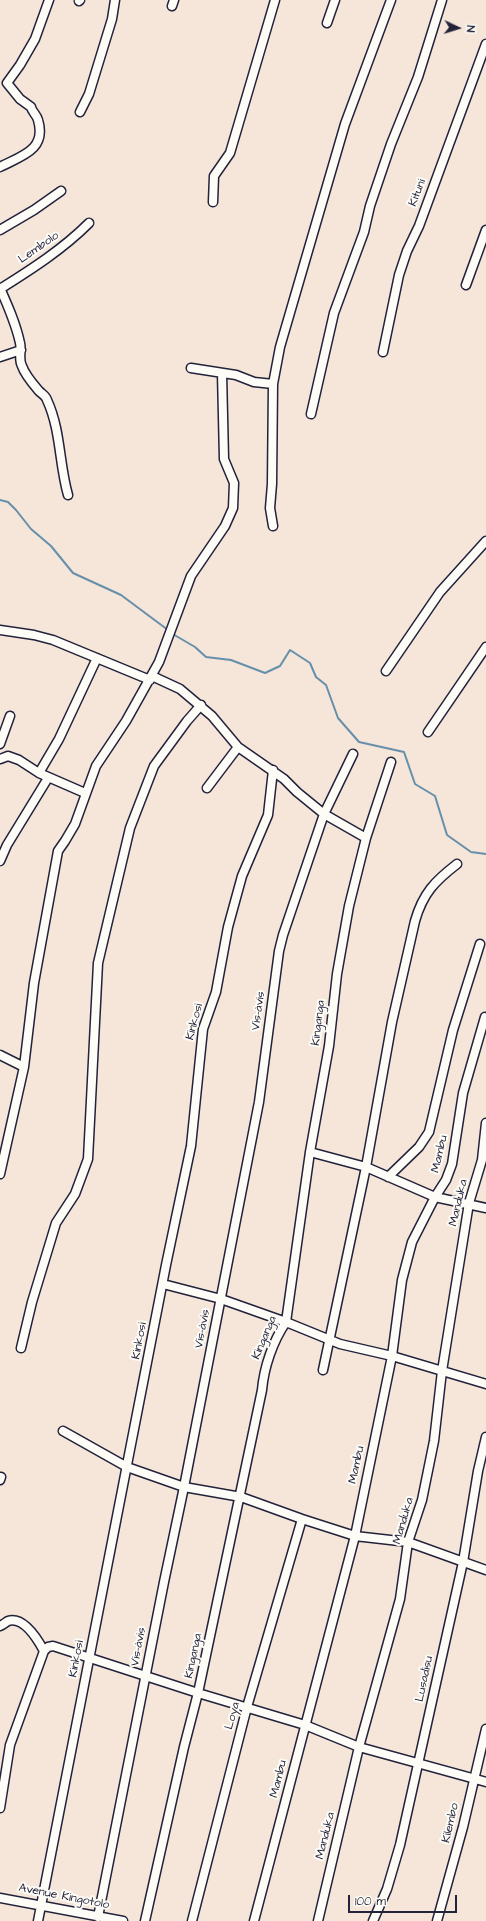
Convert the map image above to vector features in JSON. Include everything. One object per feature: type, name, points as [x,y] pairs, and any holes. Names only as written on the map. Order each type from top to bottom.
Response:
[{"type":"street","points":[[0,167],[34,149],[38,143],[40,128],[38,117],[32,112],[31,107],[20,99],[7,83],[20,65],[35,39],[49,0]]},
{"type":"street","points":[[80,112],[89,94],[112,19],[115,0]]},
{"type":"street","points":[[213,202],[214,176],[230,153],[275,0]]},
{"type":"street","points":[[327,23],[335,0]]},
{"type":"street","points":[[273,526],[270,508],[272,484],[273,384],[280,347],[345,124],[392,0]]},
{"type":"street","points":[[311,414],[334,313],[364,232],[370,206],[392,144],[418,77],[442,0]]},
{"type":"street","name":"Kituni","points":[[383,352],[399,276],[407,251],[419,226],[486,44]]},
{"type":"street","points":[[0,229],[34,210],[61,190]]},
{"type":"street","name":"Lembolo","points":[[0,289],[38,265],[73,239],[89,223]]},
{"type":"street","points":[[466,285],[486,230]]},
{"type":"street","points":[[0,289],[11,311],[21,350],[20,359],[22,367],[46,398],[52,412],[58,438],[62,474],[68,495]]},
{"type":"street","points":[[0,357],[21,350]]},
{"type":"street","points":[[191,368],[236,375],[254,382],[273,384]]},
{"type":"street","points":[[0,1174],[24,1067],[34,983],[56,855],[75,824],[96,766],[126,721],[159,662],[178,613],[190,576],[225,526],[233,508],[234,483],[224,459],[222,373]]},
{"type":"street","points":[[386,670],[440,592],[486,541]]},
{"type":"street","points":[[0,631],[34,635],[180,689],[201,706],[238,747],[273,770],[324,814],[366,838]]},
{"type":"street","points":[[428,732],[486,647]]},
{"type":"street","points":[[39,773],[59,739],[97,658]]},
{"type":"street","points":[[21,1348],[32,1302],[56,1223],[75,1194],[88,1159],[98,963],[130,828],[154,766],[187,721],[201,706]]},
{"type":"street","points":[[0,744],[10,716]]},
{"type":"street","points":[[207,788],[238,747]]},
{"type":"street","name":"Vis-àvis","points":[[103,1918],[146,1675],[259,1102],[279,951],[324,814],[353,754]]},
{"type":"street","points":[[0,759],[8,756],[19,760],[48,778],[85,793]]},
{"type":"street","name":"Kinganga","points":[[145,1921],[184,1747],[198,1693],[241,1497],[263,1378],[277,1337],[286,1322],[310,1152],[329,1046],[337,974],[349,906],[366,838],[391,762]]},
{"type":"street","name":"Kinkosi","points":[[38,1921],[191,1146],[203,1029],[218,987],[226,933],[242,876],[268,814],[273,770]]},
{"type":"street","points":[[0,861],[7,845],[48,778]]},
{"type":"street","points":[[323,1370],[366,1167],[392,1022],[418,909],[433,884],[457,864]]},
{"type":"street","points":[[388,1177],[419,1147],[429,1132],[453,1030],[480,944]]},
{"type":"street","name":"Mambu","points":[[254,1921],[355,1536],[392,1356],[402,1280],[412,1242],[435,1197],[446,1180],[452,1164],[463,1093],[485,1017]]},
{"type":"street","points":[[0,1055],[24,1067]]},
{"type":"street","name":"Manduka","points":[[318,1921],[359,1747],[400,1599],[408,1542],[424,1493],[434,1441],[442,1371],[469,1204],[482,1160],[486,1123]]},
{"type":"street","points":[[310,1152],[366,1167],[435,1197],[486,1208]]},
{"type":"street","points":[[163,1284],[221,1299],[286,1322],[330,1340],[392,1356],[486,1384]]},
{"type":"street","points":[[64,1431],[127,1467],[184,1487],[241,1497],[355,1536],[408,1542],[486,1570]]},
{"type":"street","name":"Lusadisu","points":[[373,1921],[387,1889],[400,1844],[463,1562],[478,1471],[486,1437]]},
{"type":"street","name":"Loya","points":[[192,1921],[248,1707],[302,1519]]},
{"type":"street","points":[[0,1626],[8,1621],[21,1622],[37,1639],[44,1651]]},
{"type":"street","points":[[0,1808],[10,1745],[44,1651],[48,1647],[53,1646],[90,1656],[198,1693],[305,1725],[359,1747],[486,1782]]},
{"type":"street","name":"Kilembo","points":[[437,1921],[463,1827],[473,1779],[486,1729]]},
{"type":"street","name":"Avenue Kingotolo","points":[[0,1898],[123,1921]]},
{"type":"waterway","points":[[0,500],[8,502],[31,529],[51,546],[73,573],[121,595],[168,630]]},
{"type":"waterway","points":[[171,633],[195,647],[206,657],[231,660],[265,673],[280,666],[290,650],[310,663],[316,677],[326,685],[338,718],[359,742],[404,752],[415,784],[435,796],[447,835],[471,852],[486,854]]}]
